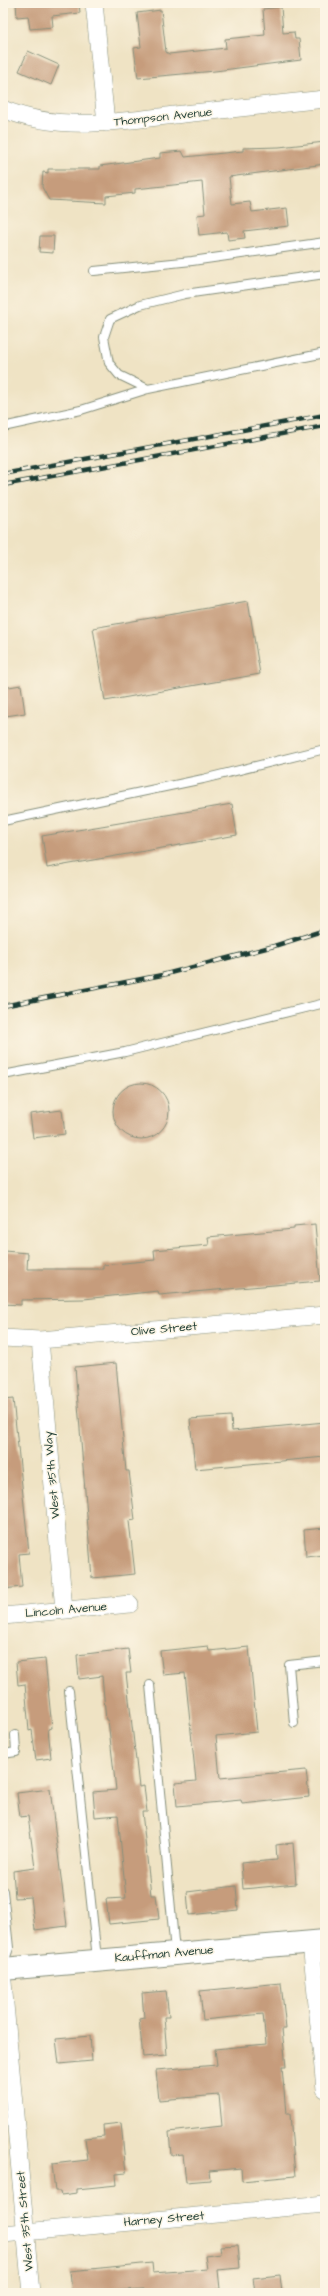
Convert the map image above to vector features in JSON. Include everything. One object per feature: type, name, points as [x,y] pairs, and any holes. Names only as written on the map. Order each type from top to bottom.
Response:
[{"type":"street","points":[[94,3],[106,123]]},
{"type":"street","name":"Thompson Avenue","points":[[3,109],[20,116],[54,124],[106,123],[325,99]]},
{"type":"street","name":"Olive Street","points":[[3,1338],[40,1340],[325,1315]]},
{"type":"street","name":"West 35th Way","points":[[40,1340],[64,1610]]},
{"type":"street","name":"Lincoln Avenue","points":[[3,1616],[130,1604]]},
{"type":"street","points":[[318,1942],[325,2088]]},
{"type":"street","name":"Kauffman Avenue","points":[[3,1970],[175,1953],[318,1942]]},
{"type":"street","name":"West 35th Street","points":[[3,1982],[8,2101],[25,2232],[31,2293]]},
{"type":"street","name":"Harney Street","points":[[3,2234],[325,2204]]},
{"type":"lane","points":[[94,271],[192,261],[325,242]]},
{"type":"lane","points":[[148,389],[119,375],[109,363],[104,338],[110,319],[140,305],[185,294],[325,274]]},
{"type":"lane","points":[[3,427],[81,410],[148,389],[325,352]]},
{"type":"lane","points":[[3,821],[203,779],[325,749]]},
{"type":"lane","points":[[3,1075],[125,1052],[325,1003]]},
{"type":"lane","points":[[294,1723],[289,1665],[325,1661]]},
{"type":"lane","points":[[150,1685],[175,1953]]},
{"type":"lane","points":[[69,1692],[97,1960]]},
{"type":"lane","points":[[3,1754],[16,1752],[15,1735]]},
{"type":"lane","points":[[3,1891],[9,1948],[3,1966]]},
{"type":"building","points":[[16,3],[79,3],[80,13],[52,16],[53,27],[30,29],[28,16],[17,17]]},
{"type":"building","points":[[281,7],[283,33],[294,32],[295,39],[299,39],[301,60],[215,71],[138,78],[134,48],[141,47],[137,13],[161,10],[166,52],[169,54],[226,48],[225,39],[265,35],[263,9]]},
{"type":"building","points":[[28,51],[59,65],[51,85],[19,71]]},
{"type":"building","points":[[325,142],[325,164],[229,177],[232,204],[250,202],[252,212],[287,208],[289,226],[244,231],[245,238],[228,240],[227,232],[199,235],[197,215],[205,214],[202,182],[135,189],[135,193],[106,196],[106,203],[49,200],[42,187],[43,172],[48,173],[48,169],[100,169],[100,166],[160,158],[160,153],[182,151],[185,157],[243,151],[243,148],[279,147]]},
{"type":"building","points":[[40,236],[54,236],[53,253],[39,252]]},
{"type":"building","points":[[248,601],[260,674],[105,701],[93,628]]},
{"type":"building","points":[[21,685],[25,713],[6,716],[3,688]]},
{"type":"building","points":[[232,804],[237,835],[47,868],[42,836]]},
{"type":"building","points":[[136,1083],[146,1083],[161,1091],[167,1100],[169,1111],[167,1122],[161,1131],[146,1139],[136,1139],[125,1134],[118,1127],[113,1116],[113,1106],[118,1095],[125,1088]]},
{"type":"building","points":[[62,1110],[65,1134],[33,1138],[30,1114]]},
{"type":"building","points":[[315,1224],[320,1281],[159,1295],[158,1291],[84,1299],[21,1300],[21,1305],[3,1304],[4,1251],[28,1253],[27,1269],[103,1269],[103,1265],[155,1260],[154,1250],[209,1245],[208,1237],[294,1229],[294,1226]]},
{"type":"building","points":[[116,1363],[126,1471],[129,1471],[135,1520],[129,1521],[135,1574],[92,1578],[75,1367]]},
{"type":"building","points":[[13,1399],[29,1553],[19,1554],[22,1587],[3,1589],[3,1400]]},
{"type":"building","points":[[231,1416],[232,1431],[325,1422],[325,1457],[195,1469],[190,1419]]},
{"type":"building","points":[[325,1528],[325,1555],[306,1557],[304,1530]]},
{"type":"building","points":[[208,1646],[209,1651],[249,1647],[257,1732],[216,1736],[220,1778],[306,1770],[309,1797],[242,1804],[241,1800],[177,1806],[175,1783],[196,1781],[185,1673],[163,1675],[160,1651]]},
{"type":"building","points":[[128,1649],[131,1673],[126,1673],[139,1787],[144,1786],[147,1812],[142,1812],[151,1895],[156,1895],[159,1919],[109,1924],[106,1899],[126,1898],[118,1815],[95,1817],[93,1792],[116,1790],[108,1720],[106,1720],[102,1676],[79,1679],[77,1655]]},
{"type":"building","points":[[45,1659],[52,1728],[48,1729],[51,1758],[36,1760],[32,1730],[29,1731],[25,1684],[18,1685],[16,1662]]},
{"type":"building","points":[[50,1789],[67,1926],[35,1930],[31,1897],[15,1898],[13,1871],[35,1868],[28,1816],[20,1817],[17,1793]]},
{"type":"building","points":[[293,1843],[296,1884],[243,1889],[241,1863],[277,1860],[276,1845]]},
{"type":"building","points":[[236,1886],[238,1910],[189,1915],[187,1892]]},
{"type":"building","points":[[281,1983],[286,2029],[282,2029],[286,2067],[282,2067],[286,2114],[290,2114],[295,2176],[242,2181],[241,2168],[209,2171],[210,2180],[186,2182],[183,2154],[171,2155],[169,2132],[222,2126],[219,2095],[159,2100],[156,2070],[217,2065],[215,2049],[266,2044],[263,2014],[203,2020],[200,1991]]},
{"type":"building","points":[[166,1991],[169,2017],[164,2017],[167,2055],[143,2057],[139,2019],[144,2018],[142,1993]]},
{"type":"building","points":[[90,2036],[92,2061],[59,2064],[56,2039]]},
{"type":"building","points":[[121,2123],[126,2173],[116,2174],[117,2185],[77,2189],[77,2193],[61,2195],[60,2191],[55,2191],[52,2164],[88,2160],[85,2138],[104,2136],[103,2125]]},
{"type":"building","points":[[238,2245],[240,2268],[218,2270],[220,2289],[184,2293],[144,2293],[144,2289],[72,2293],[70,2271],[152,2263],[153,2273],[207,2269],[205,2256],[221,2254],[220,2246]]},
{"type":"building","points":[[280,2275],[282,2293],[255,2293],[253,2278]]},
{"type":"railway","points":[[3,474],[325,415]]},
{"type":"railway","points":[[3,485],[325,426]]},
{"type":"railway","points":[[3,1006],[162,975],[274,946],[325,930]]}]
